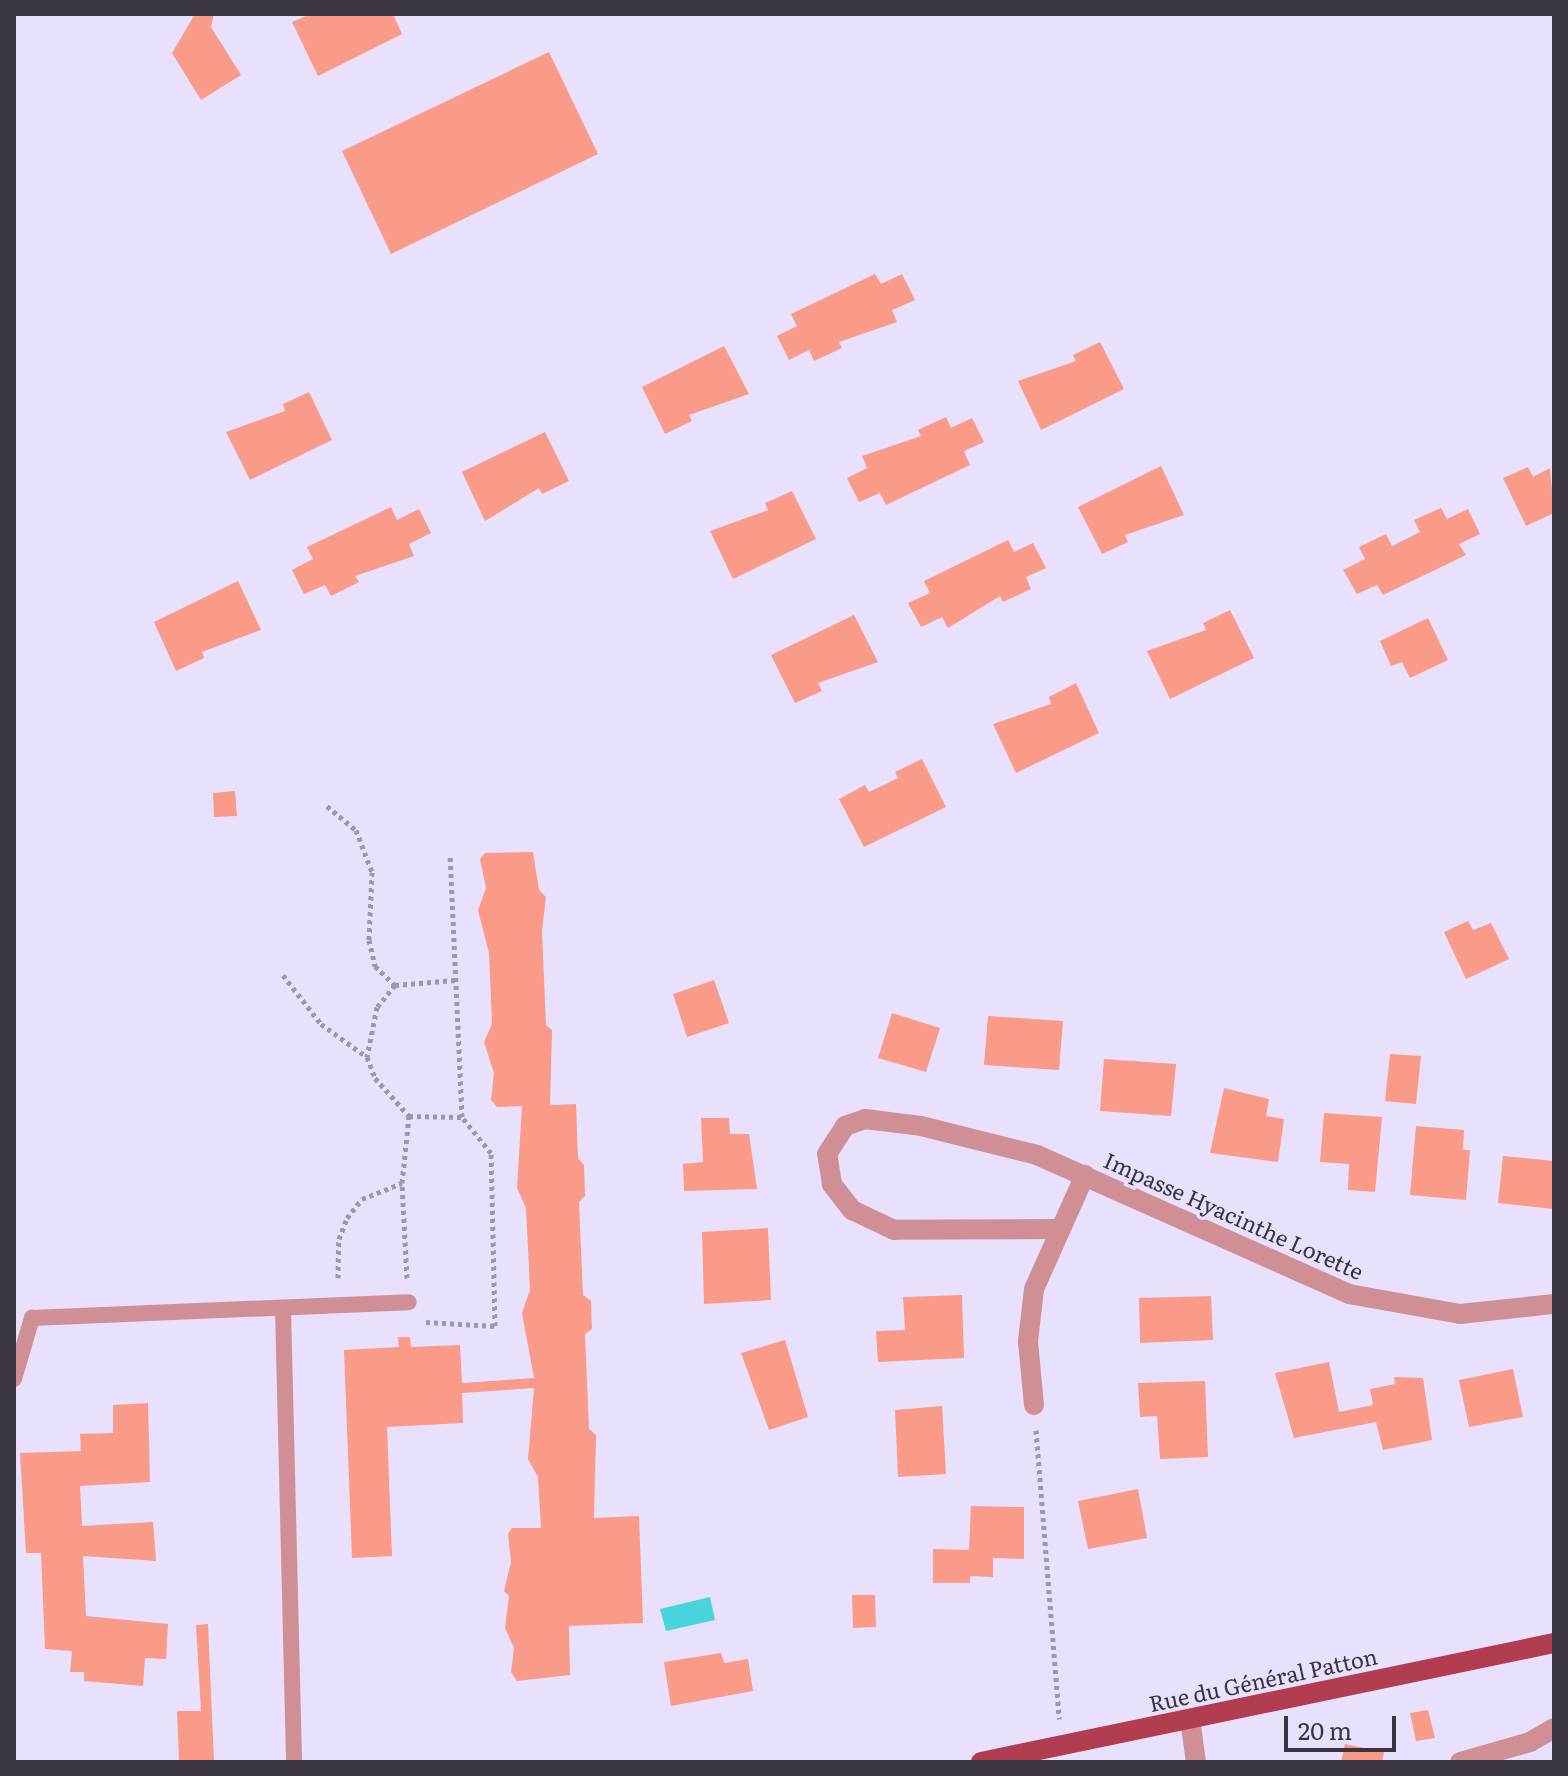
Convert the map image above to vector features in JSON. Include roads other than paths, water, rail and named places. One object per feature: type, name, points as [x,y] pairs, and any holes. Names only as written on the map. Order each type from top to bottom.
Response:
[{"type":"main road","name":"Rue du Général Patton","points":[[981,1762],[1554,1644]]},
{"type":"street","name":"Impasse Hyacinthe Lorette","points":[[1059,1229],[894,1230],[852,1210],[832,1184],[827,1154],[845,1126],[865,1119],[921,1126],[1037,1155],[1349,1294],[1460,1314],[1554,1304]]},
{"type":"street","name":"Impasse Hyacinthe Lorette","points":[[1034,1405],[1028,1341],[1034,1289],[1085,1175]]},
{"type":"street","points":[[1190,1719],[1196,1762]]},
{"type":"street","points":[[1460,1762],[1530,1742],[1554,1728]]},
{"type":"lane","points":[[14,1379],[32,1318],[409,1302]]},
{"type":"lane","points":[[283,1309],[294,1762]]}]
